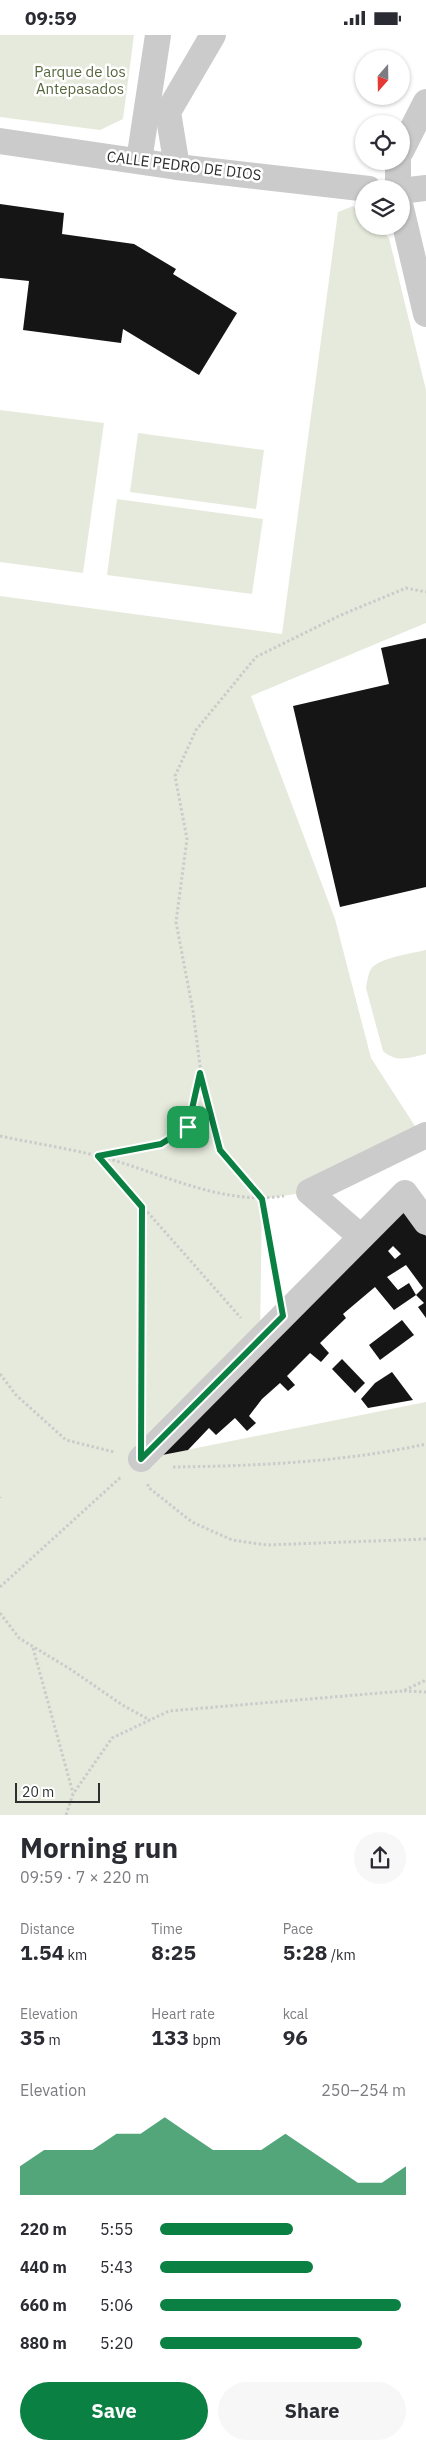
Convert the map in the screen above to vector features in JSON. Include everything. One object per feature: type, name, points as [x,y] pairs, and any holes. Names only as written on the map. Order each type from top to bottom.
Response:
[{"type":"street","points":[[139,161],[158,35]]},
{"type":"street","points":[[177,167],[168,112],[213,35]]},
{"type":"street","points":[[410,134],[426,103]]},
{"type":"street","name":"CALLE PEDRO DE DIOS","points":[[0,141],[177,167],[355,187]]},
{"type":"street","points":[[410,190],[426,188]]},
{"type":"street","points":[[407,235],[426,314]]},
{"type":"street","points":[[361,1237],[309,1192],[426,1135]]},
{"type":"street","points":[[141,1459],[405,1193],[426,1222]]},
{"type":"path","points":[[283,1316],[262,1199],[220,1150],[200,1073],[193,1011],[176,922],[187,839],[174,776],[196,730],[256,657],[341,615],[406,588],[426,592]]},
{"type":"path","points":[[98,1156],[161,1144],[188,1127],[200,1073]]},
{"type":"path","points":[[0,1136],[98,1156],[202,1189],[262,1199],[309,1192]]},
{"type":"path","points":[[98,1156],[260,1339]]},
{"type":"path","points":[[142,1207],[141,1459],[148,1487],[192,1522],[232,1540],[267,1545],[426,1539]]},
{"type":"path","points":[[0,1374],[16,1395],[66,1440],[141,1459],[163,1467],[245,1467],[395,1451],[426,1444]]},
{"type":"path","points":[[0,1587],[141,1459]]},
{"type":"path","points":[[0,1613],[19,1638],[70,1669],[124,1707],[151,1720]]},
{"type":"path","points":[[33,1647],[73,1794]]},
{"type":"path","points":[[404,1691],[426,1680]]},
{"type":"path","points":[[66,1815],[73,1794],[112,1738],[169,1711],[404,1691],[426,1692]]},
{"type":"green space","name":"Parque de los Antepasados","points":[[0,35],[134,35],[123,119],[100,130],[0,117]]},
{"type":"green space","points":[[353,206],[355,208],[355,235],[386,235],[389,238],[426,390],[426,623],[251,696],[335,919],[371,1058],[422,1137],[309,1192],[262,1199],[260,1339],[152,1457],[426,1402],[426,1815],[0,1815],[0,596],[282,634],[338,212]]},
{"type":"green space","points":[[0,410],[104,423],[83,573],[0,562]]},
{"type":"green space","points":[[138,433],[264,450],[256,509],[130,492]]},
{"type":"green space","points":[[117,499],[263,519],[252,594],[107,575]]},
{"type":"green space","points":[[426,950],[426,1054],[403,1059],[393,1057],[383,1051],[366,988],[369,973],[375,965],[381,962],[396,956]]},
{"type":"building","points":[[0,204],[64,213],[62,234],[134,244],[176,269],[173,274],[237,313],[199,375],[123,329],[121,343],[23,330],[29,281],[0,278]]},
{"type":"building","points":[[426,638],[426,887],[340,907],[293,706],[389,684],[381,648]]},
{"type":"building","points":[[401,1208],[426,1236],[426,1318],[418,1307],[424,1303],[416,1295],[394,1310],[375,1287],[343,1314],[346,1318],[320,1343],[329,1353],[321,1362],[310,1353],[287,1376],[295,1385],[288,1391],[280,1383],[262,1399],[249,1416],[256,1423],[247,1431],[235,1418],[216,1435],[209,1428],[188,1450],[152,1457]],"holes":[[[393,1246],[401,1254],[395,1259],[388,1251]],[[406,1265],[423,1288],[416,1295],[409,1283],[398,1290],[387,1277]]]},
{"type":"building","points":[[402,1320],[414,1335],[380,1360],[369,1345]]},
{"type":"building","points":[[342,1359],[365,1383],[355,1393],[332,1369]]},
{"type":"building","points":[[392,1372],[413,1400],[368,1408],[361,1399],[375,1383]]},
{"type":"route","points":[[200,1073],[220,1150],[262,1199],[283,1316],[141,1459],[142,1207],[98,1156],[161,1144],[188,1127],[200,1073]]}]
